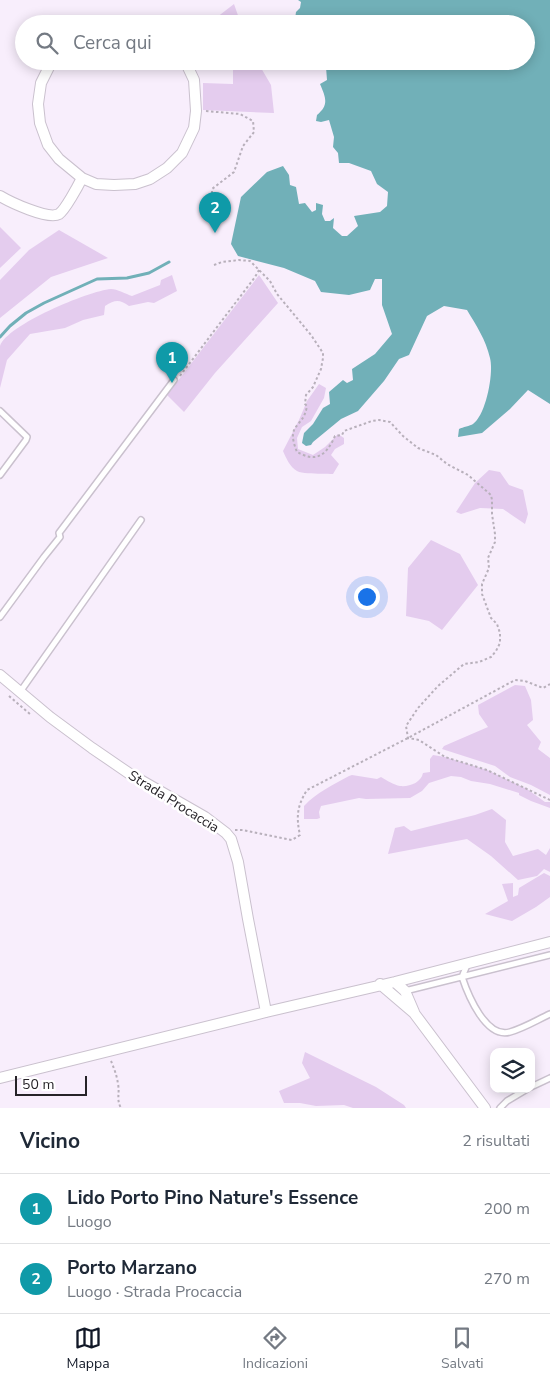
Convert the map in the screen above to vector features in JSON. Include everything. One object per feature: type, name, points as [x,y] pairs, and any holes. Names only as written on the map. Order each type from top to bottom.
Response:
[{"type":"street","points":[[48,70],[41,84],[38,104],[40,123],[48,145],[58,159],[82,178],[96,184],[114,185],[135,184],[150,179],[167,168],[182,153],[194,128],[196,111],[194,80],[189,70]]},
{"type":"street","points":[[0,196],[9,202],[52,216],[63,210],[82,178]]},
{"type":"street","name":"Strada Procaccia","points":[[0,675],[50,717],[130,774],[205,817],[226,833],[231,840],[238,862],[266,1012]]},
{"type":"street","points":[[0,1078],[380,984],[395,982],[550,942]]},
{"type":"street","points":[[395,982],[405,991],[414,1013]]},
{"type":"street","points":[[380,984],[414,1013],[485,1108]]},
{"type":"lane","points":[[0,617],[60,537],[59,533],[174,380]]},
{"type":"lane","points":[[0,411],[27,437],[0,475]]},
{"type":"lane","points":[[20,693],[140,520]]},
{"type":"lane","points":[[405,991],[550,956]]},
{"type":"lane","points":[[468,962],[462,977],[468,994],[487,1025],[496,1032],[508,1033],[550,1014]]},
{"type":"lane","points":[[535,1085],[550,1078]]},
{"type":"lane","points":[[500,1108],[520,1093]]},
{"type":"path","points":[[196,111],[240,114],[253,121],[254,132],[243,146],[234,172],[212,189],[212,203]]},
{"type":"path","points":[[214,265],[238,260],[250,261],[270,281],[277,294],[311,335],[323,353],[321,369],[313,387],[306,395],[305,404],[307,406],[304,416],[293,432],[293,440],[297,452],[312,458],[326,451],[335,436],[342,435],[344,431],[372,421],[390,422],[418,448],[436,455],[447,464],[474,479],[491,495],[496,534],[495,542],[488,558],[489,568],[482,584],[482,594],[491,618],[497,624],[500,633],[500,643],[491,656],[480,662],[464,664],[438,686],[418,708],[406,726],[408,738]]},
{"type":"path","points":[[174,380],[177,379],[256,277],[259,270]]},
{"type":"path","points":[[226,833],[234,830],[243,830],[292,840],[300,835],[297,822],[299,806],[307,790],[515,680],[525,681],[543,688],[550,684]]},
{"type":"path","points":[[7,695],[34,717]]},
{"type":"path","points":[[408,738],[419,740],[445,757],[487,770],[550,800]]},
{"type":"path","points":[[107,1052],[119,1086],[118,1102],[121,1108]]},
{"type":"shaded area","points":[[234,4],[238,15],[220,15]]},
{"type":"shaded area","points":[[233,70],[262,70],[271,85],[274,113],[203,110],[203,83],[233,84]]},
{"type":"shaded area","points":[[0,227],[21,248],[0,268]]},
{"type":"shaded area","points":[[59,230],[108,258],[51,277],[0,318],[0,280],[29,250]]},
{"type":"shaded area","points":[[172,275],[177,291],[154,303],[148,302],[129,306],[120,301],[114,302],[105,306],[104,315],[83,320],[65,328],[30,334],[7,360],[0,388],[0,346],[6,338],[32,319],[68,302],[100,291],[111,289],[132,296],[160,285],[161,280]]},
{"type":"shaded area","points":[[259,275],[278,303],[215,373],[184,412],[167,395]]},
{"type":"shaded area","points":[[319,384],[326,388],[324,398],[311,421],[302,427],[297,438],[298,449],[313,455],[325,447],[338,434],[344,438],[344,444],[335,449],[331,455],[339,464],[333,474],[297,471],[290,465],[283,451],[307,401]]},
{"type":"shaded area","points":[[489,470],[500,472],[509,485],[523,490],[528,514],[525,524],[503,509],[480,508],[461,514],[456,512],[475,483]]},
{"type":"shaded area","points":[[431,540],[460,554],[478,585],[442,630],[429,621],[406,616],[408,568]]},
{"type":"shaded area","points":[[515,685],[525,686],[531,700],[533,720],[527,725],[541,742],[538,749],[550,758],[550,795],[510,777],[495,766],[442,749],[444,746],[488,727],[479,714],[478,705]]},
{"type":"shaded area","points":[[433,755],[487,770],[527,789],[545,802],[550,802],[550,808],[531,801],[519,795],[519,793],[490,784],[451,776],[429,783],[422,791],[410,798],[359,798],[321,806],[320,818],[304,819],[304,806],[309,801],[325,789],[349,776],[377,779],[381,777],[398,785],[411,785],[420,779],[423,773],[430,772],[430,759]]},
{"type":"shaded area","points":[[492,809],[506,820],[505,842],[513,856],[538,849],[546,855],[550,848],[550,872],[544,869],[537,876],[518,880],[491,856],[467,839],[388,854],[395,828],[404,826],[411,831]]},
{"type":"shaded area","points":[[544,873],[550,876],[550,897],[536,907],[512,921],[485,914],[508,901],[502,884],[513,883],[513,897],[518,895],[519,888]]},
{"type":"shaded area","points":[[305,1052],[376,1087],[406,1108],[353,1108],[344,1105],[316,1106],[284,1103],[279,1091],[310,1078],[302,1063]]},
{"type":"water","points":[[298,0],[550,0],[550,404],[528,390],[510,409],[482,433],[458,437],[459,429],[473,424],[482,412],[490,383],[491,365],[483,339],[467,310],[444,306],[427,316],[409,355],[399,359],[384,381],[358,411],[341,419],[311,445],[306,446],[302,443],[304,433],[313,424],[323,408],[330,404],[329,392],[343,380],[347,383],[353,380],[352,369],[375,354],[392,334],[382,305],[382,279],[375,279],[370,290],[349,295],[321,292],[315,281],[284,268],[238,256],[231,244],[241,197],[267,172],[283,166],[289,175],[290,185],[296,187],[299,204],[305,203],[312,212],[316,210],[316,203],[323,205],[322,214],[325,221],[330,221],[334,218],[333,228],[342,236],[347,236],[358,226],[354,216],[380,212],[387,206],[388,192],[377,184],[371,171],[349,163],[339,163],[338,153],[333,147],[334,137],[329,120],[316,121],[317,115],[325,104],[324,93],[320,84],[327,80],[326,70],[535,70],[535,15],[296,15],[301,2]]},
{"type":"waterway","points":[[0,337],[26,313],[97,279],[127,278],[149,273],[169,262]]},
{"type":"place","name":"Porto Marzano","points":[[215,233]]},
{"type":"place","name":"Lido Porto Pino Nature's Essence","points":[[172,383]]}]
